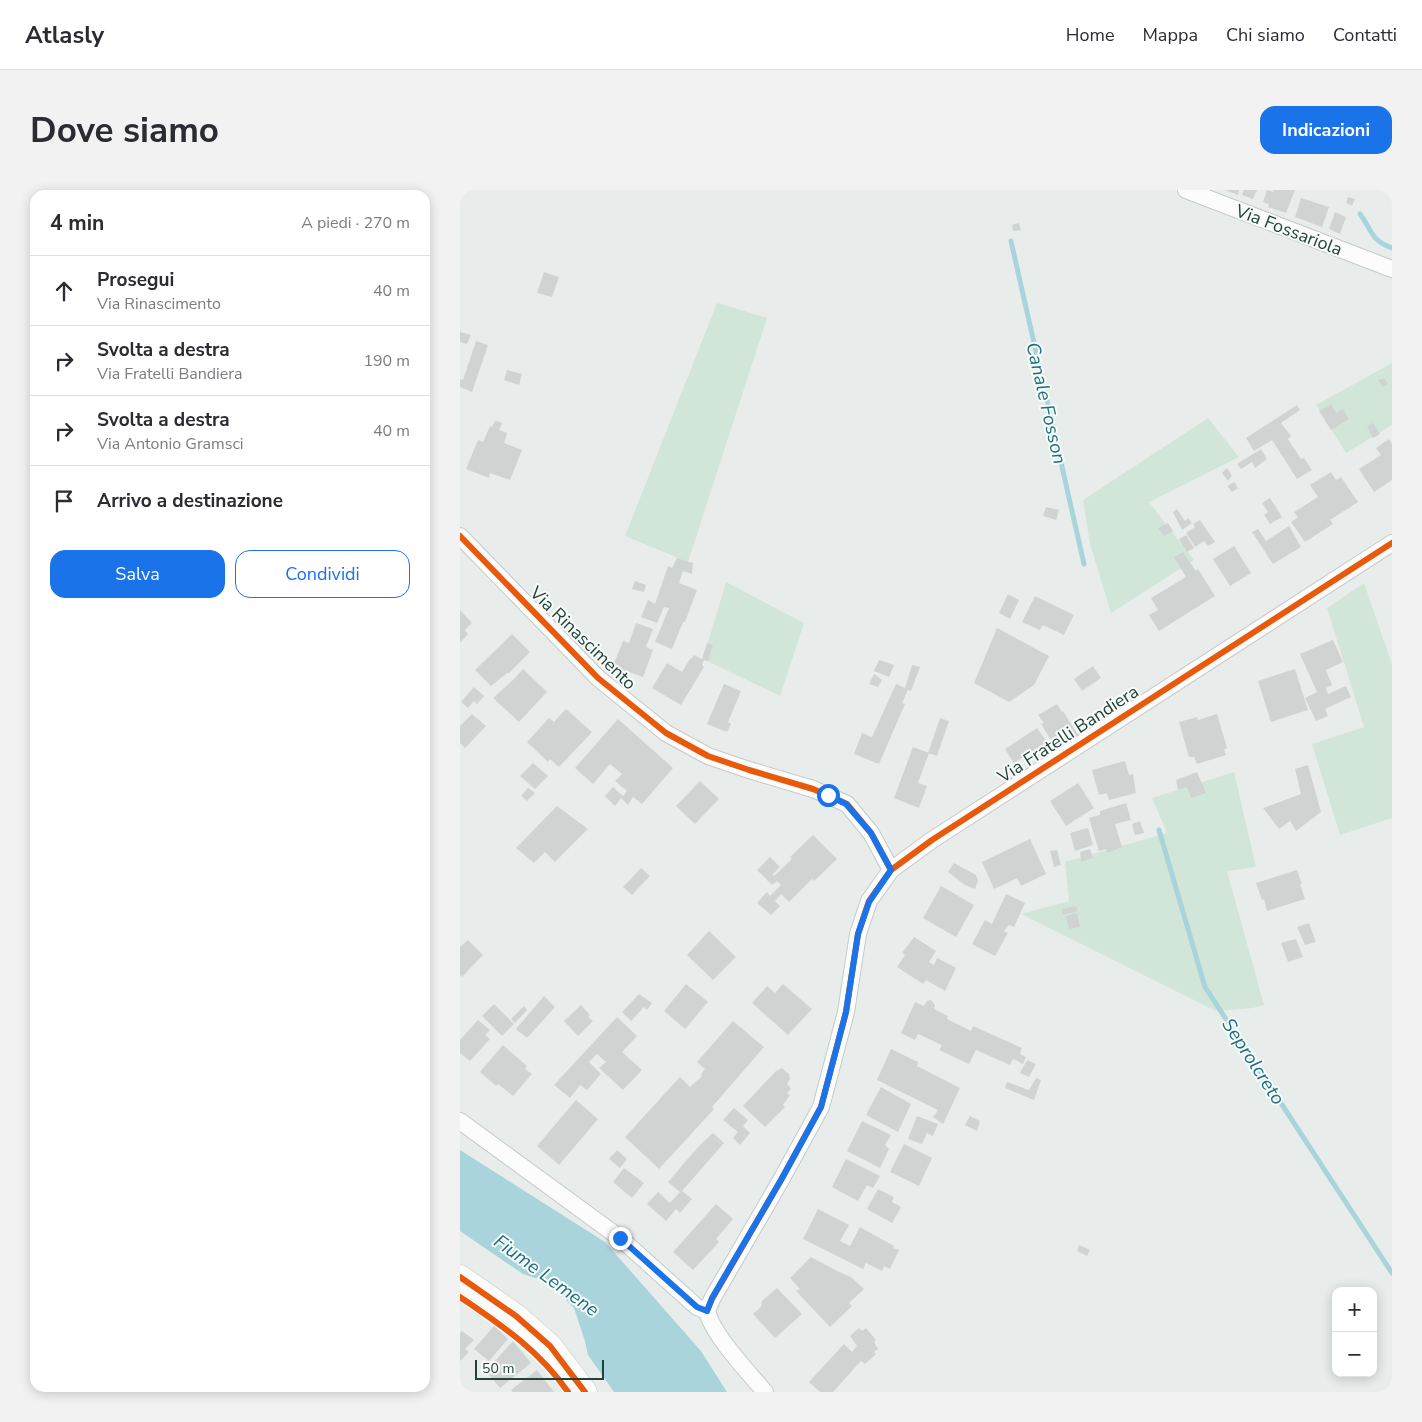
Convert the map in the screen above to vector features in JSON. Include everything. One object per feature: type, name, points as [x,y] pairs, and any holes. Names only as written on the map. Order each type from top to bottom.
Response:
[{"type":"main road","points":[[460,1276],[516,1316],[550,1346],[581,1386]]},
{"type":"street","name":"Via Fossariola","points":[[1186,190],[1392,269]]},
{"type":"street","name":"Via Rinascimento","points":[[460,536],[598,678],[666,733],[708,756],[812,789],[846,804],[871,833],[891,870]]},
{"type":"street","name":"Via Fratelli Bandiera","points":[[707,1311],[712,1298],[821,1107],[846,1012],[858,934],[869,902],[891,870],[932,840],[1392,543]]},
{"type":"street","points":[[460,1121],[620,1238],[697,1307],[707,1311],[709,1322],[764,1392]]},
{"type":"green space","points":[[717,303],[767,318],[688,562],[625,536]]},
{"type":"green space","points":[[1392,363],[1392,425],[1346,453],[1316,405]]},
{"type":"green space","points":[[1208,418],[1239,457],[1149,502],[1194,560],[1111,613],[1090,544],[1083,500]]},
{"type":"green space","points":[[726,582],[804,623],[780,696],[703,659]]},
{"type":"green space","points":[[1364,583],[1392,664],[1392,818],[1340,835],[1312,744],[1364,727],[1327,608]]},
{"type":"green space","points":[[1234,772],[1256,867],[1227,871],[1264,1005],[1253,1008],[1216,1011],[1021,914],[1069,901],[1065,862],[1167,833],[1152,798]]},
{"type":"water","name":"Fiume Lemene","points":[[460,1150],[605,1242],[701,1351],[727,1392],[614,1392],[588,1355],[574,1308],[548,1282],[523,1274],[460,1231]]},
{"type":"building","points":[[1225,190],[1239,190],[1238,195]]},
{"type":"building","points":[[1244,190],[1257,190],[1253,199],[1242,195]]},
{"type":"building","points":[[1267,190],[1273,192],[1274,190],[1295,190],[1286,213],[1268,207],[1269,204],[1263,202]]},
{"type":"building","points":[[1348,197],[1355,199],[1352,206],[1346,203]]},
{"type":"building","points":[[1301,198],[1329,207],[1322,227],[1295,217]]},
{"type":"building","points":[[1335,212],[1346,217],[1340,234],[1329,229]]},
{"type":"building","points":[[1019,223],[1021,230],[1013,231],[1012,225]]},
{"type":"building","points":[[544,272],[559,277],[552,297],[537,293]]},
{"type":"building","points":[[460,332],[471,335],[467,344],[460,342]]},
{"type":"building","points":[[476,341],[488,345],[472,392],[460,387],[460,379],[463,380]]},
{"type":"building","points":[[507,370],[522,374],[519,385],[504,380]]},
{"type":"building","points":[[1384,378],[1388,384],[1383,387],[1378,380]]},
{"type":"building","points":[[1331,404],[1336,413],[1343,409],[1349,419],[1331,430],[1319,411]]},
{"type":"building","points":[[1297,405],[1300,410],[1281,423],[1291,436],[1288,439],[1301,459],[1304,458],[1312,470],[1297,479],[1272,440],[1254,451],[1246,438]]},
{"type":"building","points":[[495,421],[502,423],[499,430],[507,433],[504,443],[522,450],[510,480],[490,473],[489,478],[466,469],[478,440],[483,442],[490,426],[492,427]]},
{"type":"building","points":[[1373,423],[1380,434],[1373,438],[1367,426]]},
{"type":"building","points":[[1389,439],[1392,444],[1392,480],[1374,492],[1359,469],[1381,455],[1376,448]]},
{"type":"building","points":[[1261,449],[1267,459],[1255,468],[1252,462],[1241,469],[1237,464]]},
{"type":"building","points":[[1227,468],[1232,476],[1228,481],[1222,473]]},
{"type":"building","points":[[1331,472],[1336,480],[1341,477],[1358,502],[1330,520],[1333,524],[1305,542],[1291,522],[1298,517],[1294,512],[1318,497],[1310,485]]},
{"type":"building","points":[[1234,482],[1238,488],[1232,492],[1227,486]]},
{"type":"building","points":[[1270,498],[1282,517],[1270,524],[1264,515],[1268,512],[1262,503]]},
{"type":"building","points":[[1046,507],[1059,510],[1056,520],[1043,516]]},
{"type":"building","points":[[1177,509],[1185,521],[1188,518],[1192,523],[1182,530],[1173,512]]},
{"type":"building","points":[[1200,520],[1215,542],[1208,546],[1204,541],[1195,547],[1186,533],[1195,527],[1193,524]]},
{"type":"building","points":[[1168,523],[1173,531],[1164,536],[1158,528]]},
{"type":"building","points":[[1289,526],[1301,547],[1273,564],[1252,532],[1258,529],[1266,541]]},
{"type":"building","points":[[1186,535],[1194,548],[1187,552],[1179,539]]},
{"type":"building","points":[[1234,546],[1251,573],[1230,586],[1213,559]]},
{"type":"building","points":[[1183,552],[1196,571],[1198,569],[1215,596],[1159,631],[1149,615],[1158,610],[1151,598],[1186,577],[1174,557]]},
{"type":"building","points":[[677,558],[693,563],[692,574],[683,571],[679,583],[697,590],[672,649],[655,642],[669,608],[664,607],[657,623],[641,617],[648,600],[655,604],[668,566],[672,568]]},
{"type":"building","points":[[635,581],[646,585],[644,592],[632,589]]},
{"type":"building","points":[[1008,594],[1019,600],[1010,619],[999,613]]},
{"type":"building","points":[[1035,596],[1074,615],[1064,635],[1043,625],[1040,630],[1022,622]]},
{"type":"building","points":[[460,610],[472,623],[465,630],[468,634],[460,643]]},
{"type":"building","points":[[636,623],[653,629],[646,647],[653,650],[643,677],[613,666],[623,641],[629,643]]},
{"type":"building","points":[[997,628],[1049,656],[1034,685],[1009,702],[974,683]]},
{"type":"building","points":[[512,634],[530,652],[509,673],[491,686],[475,670]]},
{"type":"building","points":[[1333,640],[1343,662],[1326,670],[1332,685],[1326,688],[1328,694],[1346,686],[1351,697],[1325,709],[1328,716],[1316,721],[1305,698],[1317,692],[1300,654]]},
{"type":"building","points":[[707,643],[713,645],[708,661],[704,660],[702,665],[704,667],[681,705],[652,688],[667,663],[682,672],[694,655],[702,659]]},
{"type":"building","points":[[879,660],[894,665],[889,677],[874,671]]},
{"type":"building","points":[[912,665],[920,667],[911,691],[908,690],[902,703],[905,704],[879,764],[854,754],[862,733],[872,737],[896,684],[905,688]]},
{"type":"building","points":[[1093,666],[1101,678],[1082,691],[1074,679]]},
{"type":"building","points":[[523,669],[547,692],[519,722],[493,698]]},
{"type":"building","points":[[1295,669],[1308,710],[1271,722],[1258,681]]},
{"type":"building","points":[[874,674],[882,680],[878,687],[869,684]]},
{"type":"building","points":[[724,684],[741,691],[728,722],[731,724],[727,732],[707,724]]},
{"type":"building","points":[[474,687],[484,696],[477,704],[474,701],[468,708],[461,702]]},
{"type":"building","points":[[1057,704],[1078,735],[1056,748],[1041,724],[1044,723],[1038,715]]},
{"type":"building","points":[[566,709],[592,732],[559,767],[550,759],[548,762],[527,742],[549,718],[554,722]]},
{"type":"building","points":[[472,714],[486,726],[465,748],[460,743],[460,726]]},
{"type":"building","points":[[1217,714],[1227,748],[1224,750],[1226,755],[1197,764],[1194,757],[1189,757],[1179,722],[1197,717],[1198,720]]},
{"type":"building","points":[[940,718],[949,721],[937,756],[928,753]]},
{"type":"building","points":[[618,719],[673,768],[642,804],[633,797],[628,805],[621,798],[615,806],[605,796],[613,787],[623,796],[627,791],[615,781],[622,774],[610,764],[593,784],[575,768]]},
{"type":"building","points":[[1037,728],[1047,742],[1014,763],[1005,749]]},
{"type":"building","points":[[913,747],[929,753],[918,783],[927,786],[919,808],[894,798]]},
{"type":"building","points":[[1125,761],[1129,775],[1133,774],[1136,793],[1109,800],[1107,793],[1099,795],[1092,770]]},
{"type":"building","points":[[533,763],[548,776],[535,789],[520,776]]},
{"type":"building","points":[[1308,765],[1321,812],[1296,831],[1290,821],[1279,829],[1263,808],[1301,794],[1295,769]]},
{"type":"building","points":[[1197,772],[1206,793],[1191,798],[1187,787],[1178,790],[1176,780]]},
{"type":"building","points":[[700,781],[719,799],[695,824],[676,806]]},
{"type":"building","points":[[1078,783],[1094,808],[1066,826],[1050,801]]},
{"type":"building","points":[[528,788],[535,793],[527,801],[521,796]]},
{"type":"building","points":[[1126,803],[1131,820],[1115,824],[1122,847],[1107,853],[1106,849],[1099,851],[1089,818],[1100,815],[1100,811]]},
{"type":"building","points":[[557,806],[588,829],[555,862],[545,852],[534,863],[516,848]]},
{"type":"building","points":[[1140,821],[1144,833],[1135,835],[1132,824]]},
{"type":"building","points":[[1088,828],[1093,845],[1075,851],[1070,833]]},
{"type":"building","points":[[813,835],[837,859],[814,881],[812,879],[789,902],[781,894],[775,901],[780,906],[771,915],[757,903],[767,892],[770,896],[781,885],[777,881],[772,885],[757,870],[770,857],[780,867],[773,874],[774,876],[792,859],[790,857]]},
{"type":"building","points":[[1030,839],[1046,874],[1021,886],[1017,878],[994,889],[982,862]]},
{"type":"building","points":[[1090,849],[1093,858],[1081,862],[1080,852]]},
{"type":"building","points":[[1057,850],[1061,865],[1054,867],[1050,851]]},
{"type":"building","points":[[954,863],[976,875],[978,881],[975,889],[965,885],[948,872]]},
{"type":"building","points":[[641,868],[650,876],[632,895],[623,887]]},
{"type":"building","points":[[1297,870],[1305,899],[1267,911],[1264,899],[1262,900],[1256,883]]},
{"type":"building","points":[[941,886],[974,905],[956,937],[923,918]]},
{"type":"building","points":[[1006,894],[1025,903],[1014,927],[1009,925],[1004,931],[1008,933],[995,956],[972,944],[985,920],[992,924]]},
{"type":"building","points":[[1076,906],[1078,911],[1062,915],[1062,909]]},
{"type":"building","points":[[1077,913],[1080,927],[1069,929],[1066,916]]},
{"type":"building","points":[[1309,923],[1316,942],[1305,945],[1297,927]]},
{"type":"building","points":[[709,931],[736,957],[713,980],[687,955]]},
{"type":"building","points":[[914,937],[936,951],[929,962],[934,965],[937,958],[956,968],[945,991],[926,980],[923,984],[897,967],[905,955],[902,953]]},
{"type":"building","points":[[1296,939],[1303,957],[1288,962],[1281,943]]},
{"type":"building","points":[[468,940],[483,955],[462,977],[460,975],[460,947]]},
{"type":"building","points":[[686,984],[708,1002],[685,1029],[664,1011]]},
{"type":"building","points":[[783,984],[812,1009],[788,1035],[752,1003],[767,986],[775,993]]},
{"type":"building","points":[[639,994],[652,1003],[647,1010],[644,1007],[631,1021],[622,1012]]},
{"type":"building","points":[[544,996],[555,1007],[527,1038],[516,1029]]},
{"type":"building","points":[[931,1000],[935,1005],[934,1009],[948,1016],[947,1019],[971,1031],[973,1026],[1022,1048],[1020,1054],[1026,1057],[1023,1064],[1013,1059],[1010,1065],[976,1050],[969,1064],[939,1050],[942,1045],[918,1034],[915,1040],[901,1033],[915,1002],[924,1006],[927,1001]]},
{"type":"building","points":[[494,1004],[514,1024],[502,1036],[482,1016]]},
{"type":"building","points":[[581,1005],[590,1015],[588,1017],[593,1021],[578,1036],[564,1021]]},
{"type":"building","points":[[524,1006],[527,1010],[515,1023],[511,1019]]},
{"type":"building","points":[[617,1017],[637,1036],[622,1052],[642,1070],[623,1090],[599,1068],[606,1062],[597,1054],[589,1062],[601,1074],[587,1090],[580,1085],[570,1098],[554,1085]]},
{"type":"building","points":[[478,1020],[490,1030],[485,1035],[490,1039],[470,1061],[460,1053],[460,1040]]},
{"type":"building","points":[[733,1021],[764,1047],[712,1107],[714,1109],[659,1169],[625,1137],[680,1077],[690,1087],[702,1076],[701,1074],[705,1069],[697,1062]]},
{"type":"building","points":[[503,1045],[527,1066],[525,1069],[532,1074],[513,1096],[498,1084],[496,1086],[480,1072]]},
{"type":"building","points":[[891,1049],[918,1062],[917,1066],[960,1088],[943,1124],[933,1117],[938,1110],[877,1080]]},
{"type":"building","points":[[1027,1060],[1036,1064],[1029,1077],[1020,1073]]},
{"type":"building","points":[[782,1068],[789,1074],[790,1079],[787,1084],[791,1089],[787,1093],[790,1095],[783,1105],[785,1107],[765,1127],[743,1106],[776,1071]]},
{"type":"building","points":[[1036,1078],[1041,1080],[1034,1100],[1005,1088],[1007,1082],[1029,1090]]},
{"type":"building","points":[[881,1087],[911,1104],[898,1132],[866,1115]]},
{"type":"building","points":[[576,1100],[598,1119],[559,1165],[537,1146]]},
{"type":"building","points":[[734,1108],[748,1120],[743,1126],[750,1133],[740,1145],[733,1138],[738,1132],[723,1120]]},
{"type":"building","points":[[917,1116],[938,1124],[933,1136],[927,1133],[922,1144],[908,1139]]},
{"type":"building","points":[[970,1116],[980,1121],[977,1131],[965,1125]]},
{"type":"building","points":[[862,1121],[891,1135],[885,1145],[889,1149],[880,1168],[847,1151]]},
{"type":"building","points":[[713,1133],[724,1143],[682,1191],[692,1199],[680,1213],[676,1209],[666,1221],[647,1204],[658,1192],[670,1203],[680,1192],[668,1182],[698,1147]]},
{"type":"building","points":[[904,1144],[932,1158],[919,1186],[890,1172]]},
{"type":"building","points":[[617,1150],[627,1159],[620,1168],[609,1159]]},
{"type":"building","points":[[846,1159],[880,1176],[873,1188],[867,1185],[858,1201],[832,1187]]},
{"type":"building","points":[[624,1168],[644,1183],[632,1198],[613,1182]]},
{"type":"building","points":[[878,1189],[894,1197],[892,1202],[901,1207],[892,1223],[867,1209]]},
{"type":"building","points":[[716,1204],[733,1219],[716,1239],[719,1242],[693,1270],[673,1252]]},
{"type":"building","points":[[818,1209],[849,1225],[840,1241],[850,1246],[860,1227],[899,1250],[890,1269],[884,1266],[882,1271],[866,1263],[863,1269],[803,1239]]},
{"type":"building","points":[[1079,1245],[1090,1250],[1087,1256],[1077,1251]]},
{"type":"building","points":[[811,1257],[851,1277],[864,1289],[849,1303],[852,1306],[830,1327],[796,1291],[800,1289],[790,1278]]},
{"type":"building","points":[[777,1288],[802,1314],[775,1338],[753,1314],[761,1307],[762,1301]]},
{"type":"building","points":[[494,1326],[508,1339],[489,1361],[474,1349]]},
{"type":"building","points":[[859,1328],[862,1331],[866,1328],[876,1340],[874,1342],[878,1349],[874,1352],[876,1354],[865,1364],[861,1361],[833,1392],[820,1392],[809,1382],[844,1344],[852,1352],[857,1346],[850,1336]]},
{"type":"building","points":[[462,1331],[474,1340],[465,1349],[469,1352],[460,1361],[460,1333]]},
{"type":"building","points":[[513,1341],[531,1363],[500,1388],[486,1371]]},
{"type":"building","points":[[537,1370],[554,1392],[513,1392],[511,1390]]},
{"type":"waterway","points":[[1360,214],[1375,238],[1392,248]]},
{"type":"waterway","name":"Canale Fosson","points":[[1011,241],[1084,564]]},
{"type":"waterway","name":"Seprolcreto","points":[[1159,830],[1205,987],[1392,1273]]},
{"type":"cycle path","points":[[460,536],[598,678],[666,733],[708,756],[813,789],[847,804],[871,833],[891,870]]},
{"type":"cycle path","points":[[707,1311],[821,1107],[846,1012],[858,934],[869,901],[891,870],[932,840],[1392,543]]},
{"type":"cycle path","points":[[460,1277],[516,1316],[550,1346],[585,1392]]},
{"type":"cycle path","points":[[460,1297],[505,1328],[532,1351],[545,1363],[568,1392]]},
{"type":"route","points":[[620,1238],[697,1307],[707,1311],[712,1298],[821,1107],[846,1012],[858,934],[869,902],[891,870],[871,833],[846,804],[828,795]]}]
